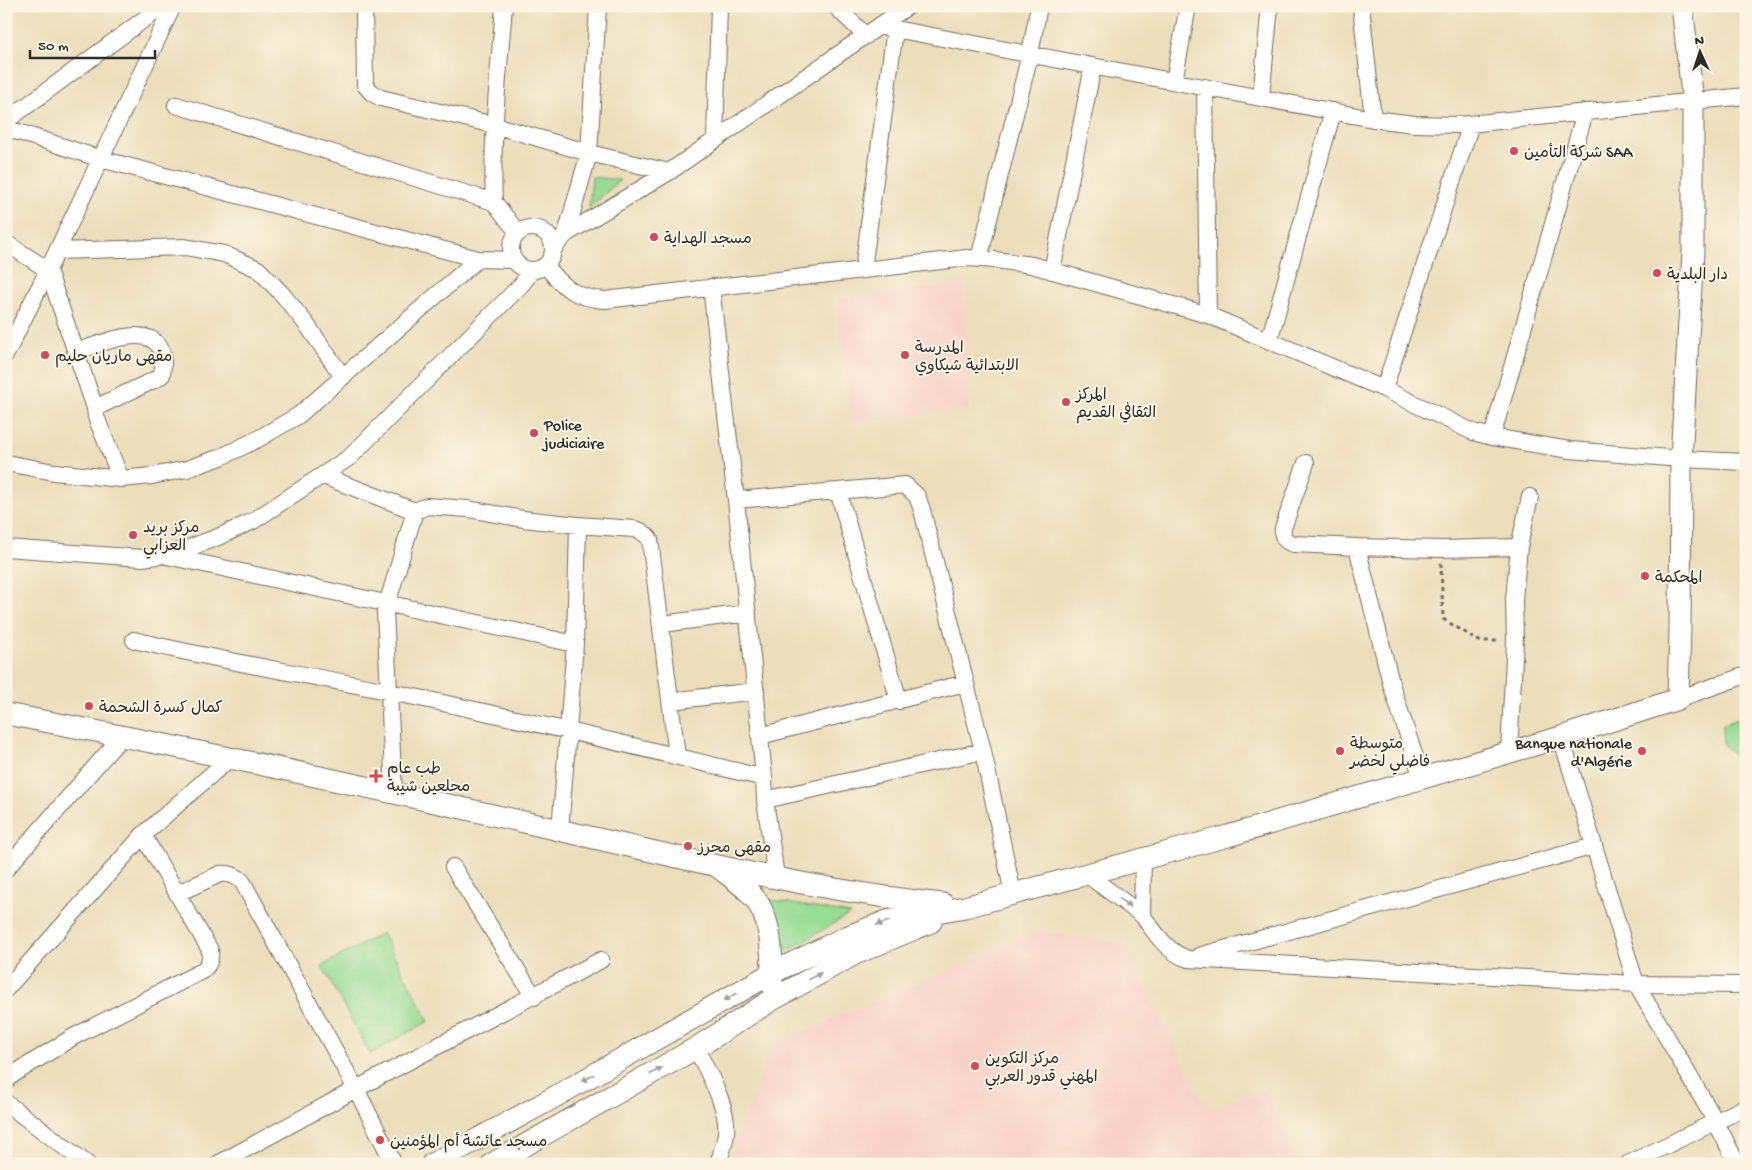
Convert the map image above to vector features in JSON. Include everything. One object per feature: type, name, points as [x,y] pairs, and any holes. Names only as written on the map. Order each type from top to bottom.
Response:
[{"type":"main road","points":[[432,1164],[544,1103],[772,973],[846,937],[888,921],[965,907],[1228,836],[1561,738],[1678,699],[1681,459],[1693,252],[1693,102],[1682,6]]},
{"type":"main road","points":[[6,714],[394,792],[776,877],[867,894],[965,907]]},
{"type":"main road","points":[[715,864],[751,894],[759,905],[770,937],[772,1000]]},
{"type":"main road","points":[[492,1164],[696,1048],[772,1000],[855,954],[965,907]]},
{"type":"main road","points":[[544,1103],[556,1128]]},
{"type":"street","points":[[6,121],[162,6]]},
{"type":"street","points":[[6,354],[48,270],[173,6]]},
{"type":"street","points":[[364,6],[365,85],[372,93],[381,98],[668,172]]},
{"type":"street","points":[[494,202],[494,126],[504,6]]},
{"type":"street","points":[[566,234],[589,153],[598,6]]},
{"type":"street","points":[[715,140],[719,6]]},
{"type":"street","points":[[834,6],[880,30],[1030,54],[1373,119],[1415,124],[1471,124],[1746,96]]},
{"type":"street","points":[[6,548],[142,558],[164,555],[218,537],[254,521],[350,457],[521,285],[539,268],[551,261],[554,248],[566,234],[668,172],[880,30],[908,6]]},
{"type":"street","points":[[979,259],[1030,54],[1040,6]]},
{"type":"street","points":[[1174,81],[1188,6]]},
{"type":"street","points":[[1261,97],[1270,6]]},
{"type":"street","points":[[1361,6],[1373,119]]},
{"type":"street","points":[[863,270],[880,30]]},
{"type":"street","points":[[1052,271],[1093,66]]},
{"type":"street","points":[[1204,87],[1208,315]]},
{"type":"street","points":[[176,105],[494,202],[518,233]]},
{"type":"street","points":[[1269,340],[1333,111]]},
{"type":"street","points":[[1492,437],[1585,112]]},
{"type":"street","points":[[1384,389],[1471,124]]},
{"type":"street","points":[[6,128],[101,159],[478,259],[514,260]]},
{"type":"street","points":[[554,248],[549,235],[544,231],[530,228],[518,233],[513,239],[511,253],[514,260],[525,269],[539,268],[578,295],[605,300],[967,258],[1032,265],[1208,315],[1384,389],[1473,432],[1570,450],[1746,462]]},
{"type":"street","points":[[6,243],[48,270],[95,408],[96,417],[121,479]]},
{"type":"street","points":[[57,250],[185,247],[224,254],[258,269],[283,295],[307,325],[343,376]]},
{"type":"street","points":[[6,463],[54,472],[121,479],[152,476],[187,469],[221,457],[258,439],[299,415],[478,259]]},
{"type":"street","points":[[711,287],[736,500],[756,691],[765,800],[776,877]]},
{"type":"street","points":[[76,352],[132,335],[151,338],[159,348],[163,365],[162,375],[95,408]]},
{"type":"street","points":[[1306,463],[1282,528],[1283,538],[1287,542],[1357,547],[1441,549],[1519,547]]},
{"type":"street","points":[[322,476],[414,511],[426,506],[468,509],[523,519],[640,530],[650,539],[677,756]]},
{"type":"street","points":[[736,500],[905,485],[917,496],[983,751],[1013,894]]},
{"type":"street","points":[[838,491],[899,701]]},
{"type":"street","points":[[1509,752],[1515,640],[1514,599],[1519,547],[1530,496]]},
{"type":"street","points":[[394,792],[385,611],[414,511]]},
{"type":"street","points":[[560,830],[575,644],[578,525]]},
{"type":"street","points":[[1357,547],[1392,687],[1422,778]]},
{"type":"street","points":[[164,555],[575,644]]},
{"type":"street","points":[[662,624],[748,614]]},
{"type":"street","points":[[134,640],[567,730],[764,778]]},
{"type":"street","points":[[1678,699],[1746,676]]},
{"type":"street","points":[[760,736],[965,683]]},
{"type":"street","points":[[670,701],[756,691]]},
{"type":"street","points":[[6,869],[123,736]]},
{"type":"street","points":[[1561,738],[1636,984],[1716,1122],[1737,1164]]},
{"type":"street","points":[[765,800],[983,751]]},
{"type":"street","points":[[7,988],[143,835],[229,759]]},
{"type":"street","points":[[6,1081],[9,1077],[73,1036],[202,971],[208,965],[211,958],[210,950],[143,835]]},
{"type":"street","points":[[1188,959],[1594,846]]},
{"type":"street","points":[[1142,915],[1143,859]]},
{"type":"street","points":[[453,867],[534,997]]},
{"type":"street","points":[[178,893],[220,874],[236,876],[242,881],[356,1089],[394,1164]]},
{"type":"street","points":[[1086,874],[1142,915],[1169,950],[1178,956],[1188,959],[1636,984],[1746,985]]},
{"type":"street","points":[[218,1164],[601,960]]},
{"type":"street","points":[[696,1048],[719,1098],[724,1117],[726,1132],[718,1164]]},
{"type":"street","points":[[6,1103],[87,1164]]},
{"type":"street","points":[[1628,1164],[1746,1107]]},
{"type":"path","points":[[1441,549],[1443,619],[1479,641],[1515,640]]},
{"type":"shaded area","name":"المدرسة الابتدائية شيكاوي","points":[[963,284],[969,410],[851,423],[837,299]]},
{"type":"shaded area","name":"مركز التكوين المهني قدور العربي","points":[[1040,931],[1124,943],[1207,1110],[1266,1089],[1296,1164],[727,1164],[773,1044]]},
{"type":"green space","points":[[592,177],[620,180],[589,208]]},
{"type":"green space","points":[[1746,716],[1746,764],[1723,745],[1722,725]]},
{"type":"green space","points":[[761,898],[850,914],[784,953]]},
{"type":"green space","points":[[382,933],[429,1021],[370,1054],[322,966]]},
{"type":"place","name":"شركة التأمين SAA","points":[[1514,151]]},
{"type":"place","name":"مسجد الهداية","points":[[654,237]]},
{"type":"place","name":"دار البلدية","points":[[1657,273]]},
{"type":"place","name":"مقهى ماريان حليم","points":[[45,355]]},
{"type":"place","name":"المدرسة الابتدائية شيكاوي","points":[[905,355]]},
{"type":"place","name":"المركز الثقافي القديم","points":[[1066,402]]},
{"type":"place","name":"Police judiciaire","points":[[534,433]]},
{"type":"place","name":"مركز بريد العزابي","points":[[133,535]]},
{"type":"place","name":"المحكمة","points":[[1645,576]]},
{"type":"place","name":"كمال كسرة الشحمة","points":[[89,706]]},
{"type":"place","name":"متوسطة فاضلي لخضر","points":[[1340,751]]},
{"type":"place","name":"Banque nationale d'Algérie","points":[[1642,751]]},
{"type":"place","name":"طب عام محلعين شيبة","points":[[376,776]]},
{"type":"place","name":"مقهى محرز","points":[[688,846]]},
{"type":"place","name":"مركز التكوين المهني قدور العربي","points":[[975,1066]]},
{"type":"place","name":"مسجد عائشة أم المؤمنين","points":[[380,1140]]}]
